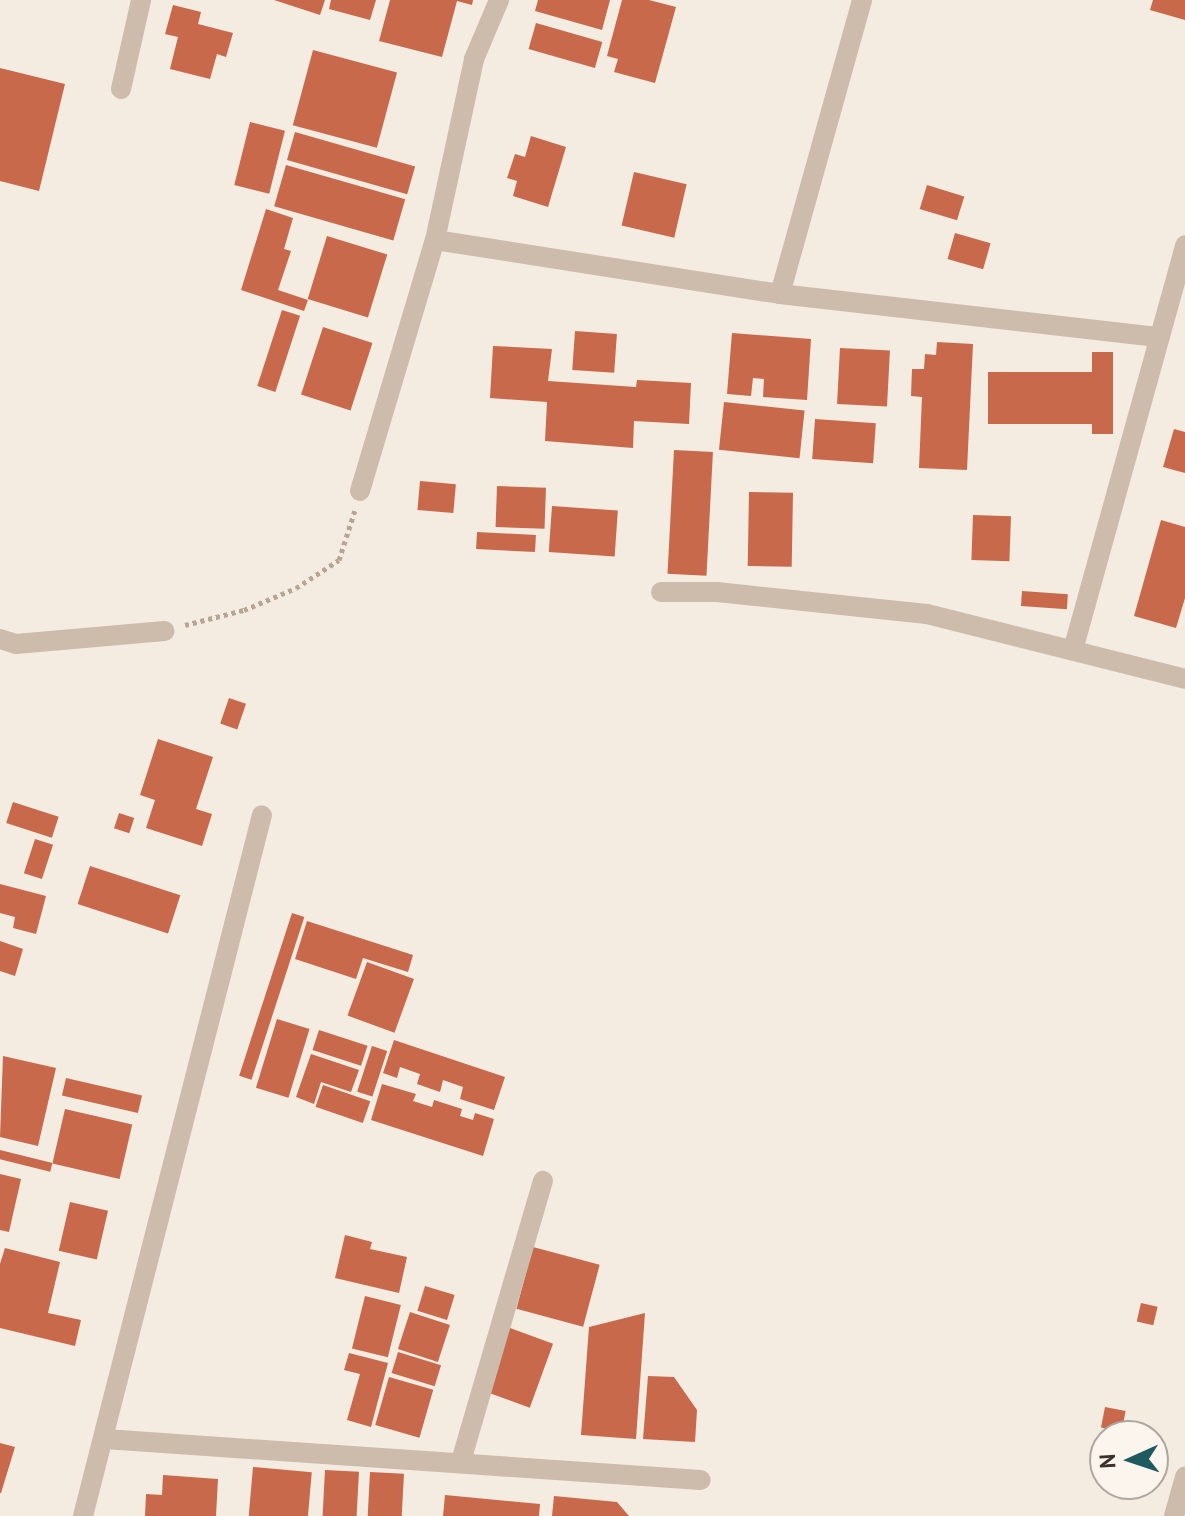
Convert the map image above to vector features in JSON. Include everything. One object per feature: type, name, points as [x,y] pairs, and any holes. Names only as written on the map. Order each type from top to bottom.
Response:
[{"type":"street","points":[[121,89],[141,0]]},
{"type":"street","points":[[360,491],[435,240],[474,59],[499,0]]},
{"type":"street","points":[[780,294],[862,0]]},
{"type":"street","points":[[435,240],[780,294],[1160,337]]},
{"type":"street","points":[[1073,650],[1185,245]]},
{"type":"street","points":[[661,592],[717,592],[927,614],[1185,679]]},
{"type":"street","points":[[0,639],[16,644],[164,631]]},
{"type":"street","points":[[83,1516],[262,815]]},
{"type":"street","points":[[461,1461],[543,1181]]},
{"type":"street","points":[[105,1439],[461,1461],[701,1480]]},
{"type":"street","points":[[1174,1516],[1185,1477]]},
{"type":"path","points":[[164,631],[244,610],[296,588],[339,560],[360,491]]},
{"type":"building","points":[[274,0],[325,0],[320,15]]},
{"type":"building","points":[[331,0],[376,0],[370,20],[329,9]]},
{"type":"building","points":[[390,0],[473,0],[472,5],[457,1],[442,57],[379,41]]},
{"type":"building","points":[[538,0],[610,0],[602,30],[535,11]]},
{"type":"building","points":[[622,0],[649,0],[676,7],[655,83],[614,72],[618,59],[607,56]]},
{"type":"building","points":[[1153,0],[1185,0],[1185,20],[1150,10]]},
{"type":"building","points":[[173,5],[201,12],[198,24],[233,33],[226,57],[217,54],[210,79],[170,69],[178,37],[165,34]]},
{"type":"building","points":[[536,23],[602,42],[595,68],[529,49]]},
{"type":"building","points":[[313,50],[397,73],[377,148],[293,125]]},
{"type":"building","points":[[0,68],[65,84],[39,191],[0,181]]},
{"type":"building","points":[[250,122],[285,131],[269,194],[234,185]]},
{"type":"building","points":[[295,132],[415,166],[407,194],[287,160]]},
{"type":"building","points":[[531,136],[566,147],[548,207],[513,196],[517,181],[507,178],[515,154],[525,157]]},
{"type":"building","points":[[286,165],[405,199],[393,241],[274,206]]},
{"type":"building","points":[[634,172],[687,184],[674,238],[622,226]]},
{"type":"building","points":[[927,185],[964,196],[957,220],[920,209]]},
{"type":"building","points":[[266,209],[293,218],[284,249],[291,251],[278,290],[308,300],[304,311],[241,290]]},
{"type":"building","points":[[955,233],[991,243],[983,269],[948,259]]},
{"type":"building","points":[[327,236],[387,254],[368,318],[308,299]]},
{"type":"building","points":[[282,310],[300,316],[275,392],[257,386]]},
{"type":"building","points":[[323,327],[372,343],[351,411],[301,395]]},
{"type":"building","points":[[575,331],[617,334],[614,373],[572,370]]},
{"type":"building","points":[[732,333],[811,339],[807,400],[763,397],[764,379],[753,378],[751,396],[727,394]]},
{"type":"building","points":[[937,342],[973,344],[967,470],[919,468],[922,397],[911,396],[912,369],[924,369],[925,354],[936,355]]},
{"type":"building","points":[[493,346],[552,349],[548,381],[636,387],[637,380],[691,383],[689,424],[634,421],[633,448],[545,441],[547,402],[490,398]]},
{"type":"building","points":[[840,348],[890,351],[887,407],[837,404]]},
{"type":"building","points":[[1092,352],[1113,352],[1113,434],[1092,434],[1092,424],[988,424],[988,372],[1092,372]]},
{"type":"building","points":[[724,402],[805,410],[800,458],[719,450]]},
{"type":"building","points":[[815,419],[876,423],[873,463],[812,459]]},
{"type":"building","points":[[1174,429],[1185,432],[1185,473],[1163,467]]},
{"type":"building","points":[[674,450],[713,452],[706,576],[668,574]]},
{"type":"building","points":[[420,481],[456,484],[453,513],[417,510]]},
{"type":"building","points":[[497,486],[546,488],[545,529],[496,527]]},
{"type":"building","points":[[749,492],[793,493],[792,567],[748,566]]},
{"type":"building","points":[[552,506],[618,511],[615,556],[549,552]]},
{"type":"building","points":[[973,515],[1011,516],[1009,561],[971,560]]},
{"type":"building","points":[[1161,520],[1185,527],[1185,598],[1176,628],[1134,616]]},
{"type":"building","points":[[477,532],[536,535],[535,552],[476,549]]},
{"type":"building","points":[[1022,591],[1068,594],[1067,609],[1021,606]]},
{"type":"building","points":[[229,698],[246,704],[237,729],[220,724]]},
{"type":"building","points":[[158,739],[213,757],[196,809],[212,814],[202,846],[146,828],[155,800],[140,795]]},
{"type":"building","points":[[13,802],[59,817],[52,838],[6,823]]},
{"type":"building","points":[[119,813],[134,818],[129,833],[114,828]]},
{"type":"building","points":[[35,839],[53,845],[42,879],[24,873]]},
{"type":"building","points":[[90,866],[180,895],[168,933],[78,904]]},
{"type":"building","points":[[0,884],[46,896],[36,934],[13,928],[15,917],[0,913]]},
{"type":"building","points":[[292,913],[304,917],[252,1080],[239,1076]]},
{"type":"building","points":[[307,921],[413,955],[408,972],[363,958],[356,979],[295,959]]},
{"type":"building","points":[[0,941],[23,949],[15,976],[0,971]]},
{"type":"building","points":[[367,962],[414,979],[394,1033],[348,1016]]},
{"type":"building","points":[[277,1019],[310,1029],[288,1098],[256,1088]]},
{"type":"building","points":[[319,1030],[368,1046],[361,1066],[313,1050]]},
{"type":"building","points":[[394,1040],[505,1077],[494,1110],[460,1099],[463,1087],[443,1080],[440,1092],[417,1084],[420,1074],[400,1067],[397,1078],[383,1073]]},
{"type":"building","points":[[372,1046],[387,1051],[372,1097],[357,1092]]},
{"type":"building","points":[[311,1054],[359,1070],[351,1092],[321,1082],[314,1104],[296,1097]]},
{"type":"building","points":[[3,1056],[56,1068],[38,1146],[0,1137]]},
{"type":"building","points":[[66,1078],[142,1096],[138,1113],[62,1096]]},
{"type":"building","points":[[382,1084],[416,1094],[413,1101],[432,1107],[434,1100],[462,1109],[460,1116],[473,1120],[475,1113],[494,1119],[483,1156],[371,1120]]},
{"type":"building","points":[[323,1085],[370,1101],[363,1123],[316,1107]]},
{"type":"building","points":[[65,1109],[132,1125],[120,1179],[52,1164]]},
{"type":"building","points":[[0,1150],[52,1163],[50,1172],[0,1159]]},
{"type":"building","points":[[0,1174],[21,1179],[9,1232],[0,1230]]},
{"type":"building","points":[[70,1202],[108,1211],[97,1259],[59,1251]]},
{"type":"building","points":[[345,1235],[372,1242],[370,1249],[407,1257],[399,1293],[335,1278]]},
{"type":"building","points":[[533,1247],[600,1265],[583,1327],[516,1309]]},
{"type":"building","points":[[5,1248],[60,1262],[48,1313],[81,1320],[75,1346],[0,1328],[0,1264]]},
{"type":"building","points":[[425,1286],[455,1295],[447,1320],[417,1311]]},
{"type":"building","points":[[365,1296],[401,1305],[388,1357],[352,1348]]},
{"type":"building","points":[[1141,1303],[1158,1307],[1153,1325],[1137,1322]]},
{"type":"building","points":[[410,1312],[450,1325],[438,1362],[398,1349]]},
{"type":"building","points":[[645,1313],[636,1439],[581,1435],[589,1327]]},
{"type":"building","points":[[507,1327],[553,1344],[530,1408],[484,1391]]},
{"type":"building","points":[[398,1352],[441,1365],[435,1386],[392,1373]]},
{"type":"building","points":[[349,1353],[388,1363],[371,1427],[347,1420],[360,1374],[344,1370]]},
{"type":"building","points":[[648,1376],[674,1377],[697,1410],[695,1442],[643,1439]]},
{"type":"building","points":[[389,1377],[433,1390],[419,1438],[375,1425]]},
{"type":"building","points":[[1105,1407],[1126,1411],[1124,1420],[1102,1420]]},
{"type":"building","points":[[0,1443],[15,1447],[1,1493],[0,1493]]},
{"type":"building","points":[[253,1467],[312,1472],[308,1516],[249,1516]]},
{"type":"building","points":[[325,1470],[359,1472],[357,1516],[323,1516]]},
{"type":"building","points":[[370,1472],[404,1474],[402,1516],[368,1516]]},
{"type":"building","points":[[163,1475],[218,1479],[216,1516],[145,1516],[146,1494],[162,1495]]},
{"type":"building","points":[[445,1495],[540,1504],[539,1516],[443,1516]]},
{"type":"building","points":[[554,1496],[617,1502],[629,1516],[552,1516]]}]
